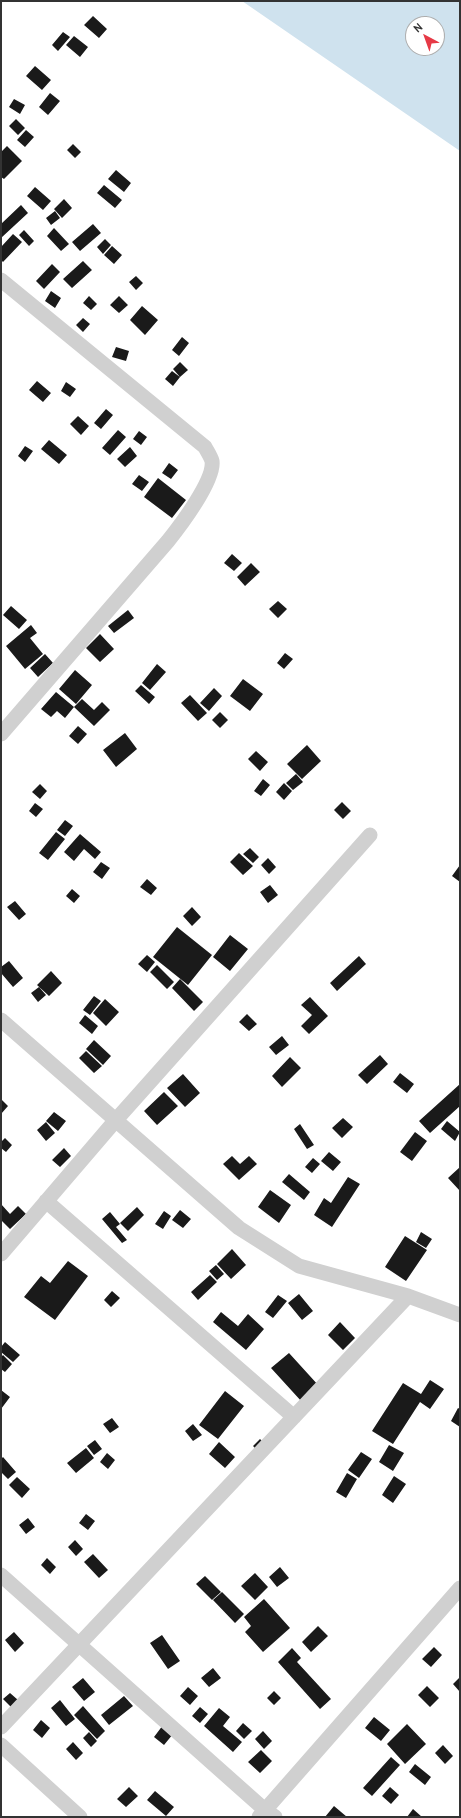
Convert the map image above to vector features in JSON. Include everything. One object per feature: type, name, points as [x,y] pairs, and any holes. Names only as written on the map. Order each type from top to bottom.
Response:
[{"type":"street","points":[[1,280],[205,447],[212,461],[210,474],[187,516],[168,542],[1,734]]},
{"type":"street","points":[[1,1254],[114,1121],[370,835]]},
{"type":"street","points":[[1,1020],[114,1121],[239,1228],[299,1266],[408,1296],[460,1315]]},
{"type":"street","points":[[46,1201],[294,1417]]},
{"type":"street","points":[[1,1727],[408,1296]]},
{"type":"street","points":[[1,1574],[267,1815],[459,1590]]},
{"type":"street","points":[[1,1745],[80,1817]]},
{"type":"water","points":[[242,1],[460,1],[460,151]]},
{"type":"building","points":[[93,16],[107,29],[99,38],[84,25]]},
{"type":"building","points":[[63,32],[70,37],[58,51],[52,45]]},
{"type":"building","points":[[74,36],[88,47],[80,57],[66,45]]},
{"type":"building","points":[[35,66],[51,80],[42,90],[26,76]]},
{"type":"building","points":[[50,93],[60,101],[48,115],[39,107]]},
{"type":"building","points":[[14,99],[25,105],[20,114],[9,107]]},
{"type":"building","points":[[16,119],[25,128],[18,135],[9,126]]},
{"type":"building","points":[[26,130],[34,137],[25,147],[17,140]]},
{"type":"building","points":[[73,144],[81,152],[75,158],[67,150]]},
{"type":"building","points":[[7,146],[22,161],[4,179],[1,177],[1,152]]},
{"type":"building","points":[[116,170],[131,183],[124,192],[108,179]]},
{"type":"building","points":[[104,185],[122,200],[115,208],[97,193]]},
{"type":"building","points":[[35,187],[51,201],[43,210],[27,196]]},
{"type":"building","points":[[64,199],[72,208],[62,218],[54,209]]},
{"type":"building","points":[[21,205],[28,213],[1,238],[1,224]]},
{"type":"building","points":[[55,211],[60,218],[51,225],[46,218]]},
{"type":"building","points":[[93,224],[101,233],[80,251],[72,242]]},
{"type":"building","points":[[54,228],[69,244],[61,251],[47,236]]},
{"type":"building","points":[[24,230],[34,241],[29,246],[19,235]]},
{"type":"building","points":[[13,234],[22,242],[3,262],[1,260],[1,247]]},
{"type":"building","points":[[105,239],[111,245],[103,254],[97,247]]},
{"type":"building","points":[[112,246],[122,255],[114,264],[104,255]]},
{"type":"building","points":[[83,261],[92,270],[72,288],[63,279]]},
{"type":"building","points":[[52,264],[60,272],[44,289],[36,281]]},
{"type":"building","points":[[136,276],[143,283],[136,290],[129,282]]},
{"type":"building","points":[[51,291],[61,298],[55,308],[45,301]]},
{"type":"building","points":[[89,296],[97,304],[91,310],[83,303]]},
{"type":"building","points":[[119,296],[128,305],[119,313],[110,305]]},
{"type":"building","points":[[142,306],[158,320],[145,335],[130,320]]},
{"type":"building","points":[[83,318],[90,324],[83,332],[76,325]]},
{"type":"building","points":[[182,337],[189,343],[179,356],[172,350]]},
{"type":"building","points":[[116,347],[129,351],[126,361],[112,357]]},
{"type":"building","points":[[180,362],[188,370],[180,377],[173,369]]},
{"type":"building","points":[[172,371],[180,377],[173,386],[165,379]]},
{"type":"building","points":[[37,381],[51,393],[43,402],[29,390]]},
{"type":"building","points":[[66,382],[76,389],[70,397],[61,391]]},
{"type":"building","points":[[106,409],[113,415],[101,429],[94,423]]},
{"type":"building","points":[[78,416],[89,426],[81,435],[70,424]]},
{"type":"building","points":[[118,430],[126,437],[110,455],[102,448]]},
{"type":"building","points":[[139,431],[147,437],[141,445],[133,439]]},
{"type":"building","points":[[49,440],[67,455],[59,464],[41,449]]},
{"type":"building","points":[[25,446],[33,451],[25,462],[18,456]]},
{"type":"building","points":[[130,447],[137,456],[125,467],[117,459]]},
{"type":"building","points":[[169,463],[178,470],[171,479],[162,473]]},
{"type":"building","points":[[139,475],[149,482],[142,491],[132,484]]},
{"type":"building","points":[[158,478],[186,500],[172,518],[144,497]]},
{"type":"building","points":[[232,554],[242,563],[234,571],[224,563]]},
{"type":"building","points":[[251,563],[260,572],[245,586],[237,577]]},
{"type":"building","points":[[278,601],[287,609],[278,618],[269,609]]},
{"type":"building","points":[[11,606],[27,620],[19,629],[3,615]]},
{"type":"building","points":[[128,610],[134,618],[114,633],[108,626]]},
{"type":"building","points":[[31,625],[37,633],[30,638],[43,654],[25,669],[6,646]]},
{"type":"building","points":[[100,634],[114,649],[100,662],[86,648]]},
{"type":"building","points":[[285,653],[293,659],[284,669],[277,663]]},
{"type":"building","points":[[45,654],[53,663],[38,677],[30,668]]},
{"type":"building","points":[[157,664],[166,672],[150,690],[142,683]]},
{"type":"building","points":[[75,670],[92,685],[76,704],[59,689]]},
{"type":"building","points":[[243,679],[263,694],[250,711],[230,696]]},
{"type":"building","points":[[141,685],[155,697],[149,704],[135,691]]},
{"type":"building","points":[[214,688],[222,696],[209,711],[200,703]]},
{"type":"building","points":[[56,692],[74,707],[65,718],[57,711],[51,717],[41,709]]},
{"type":"building","points":[[190,695],[207,713],[198,721],[181,703]]},
{"type":"building","points":[[82,699],[94,710],[102,702],[110,710],[94,726],[74,707]]},
{"type":"building","points":[[220,712],[228,720],[220,728],[212,720]]},
{"type":"building","points":[[78,726],[87,734],[78,744],[69,736]]},
{"type":"building","points":[[125,733],[137,749],[116,767],[103,750]]},
{"type":"building","points":[[307,745],[321,761],[302,779],[287,764]]},
{"type":"building","points":[[256,751],[268,762],[260,771],[248,759]]},
{"type":"building","points":[[296,774],[303,782],[293,790],[286,783]]},
{"type":"building","points":[[263,779],[270,785],[261,796],[254,791]]},
{"type":"building","points":[[284,783],[292,791],[284,800],[276,792]]},
{"type":"building","points":[[40,784],[47,791],[40,799],[32,792]]},
{"type":"building","points":[[342,802],[351,811],[343,819],[334,810]]},
{"type":"building","points":[[35,803],[43,809],[36,817],[29,811]]},
{"type":"building","points":[[65,820],[73,826],[65,836],[57,830]]},
{"type":"building","points":[[56,832],[65,839],[48,860],[39,853]]},
{"type":"building","points":[[80,834],[101,852],[95,859],[84,849],[74,861],[64,852]]},
{"type":"building","points":[[250,848],[259,857],[253,863],[243,854]]},
{"type":"building","points":[[239,853],[253,866],[243,875],[230,862]]},
{"type":"building","points":[[268,858],[276,867],[269,874],[261,865]]},
{"type":"building","points":[[101,862],[110,868],[102,879],[93,872]]},
{"type":"building","points":[[460,865],[460,882],[452,876]]},
{"type":"building","points":[[147,879],[157,888],[151,895],[140,887]]},
{"type":"building","points":[[270,885],[278,895],[268,903],[260,892]]},
{"type":"building","points":[[72,889],[80,896],[74,903],[66,896]]},
{"type":"building","points":[[15,901],[26,914],[19,920],[7,907]]},
{"type":"building","points":[[192,907],[201,917],[192,926],[183,916]]},
{"type":"building","points":[[177,927],[212,955],[188,985],[153,957]]},
{"type":"building","points":[[230,935],[248,949],[230,971],[213,957]]},
{"type":"building","points":[[147,955],[155,962],[147,972],[138,964]]},
{"type":"building","points":[[359,956],[366,964],[337,991],[330,983]]},
{"type":"building","points":[[9,961],[23,978],[13,987],[1,973],[1,967]]},
{"type":"building","points":[[157,965],[174,982],[167,989],[150,972]]},
{"type":"building","points":[[51,971],[62,983],[49,996],[37,985]]},
{"type":"building","points":[[180,979],[203,1002],[194,1011],[172,988]]},
{"type":"building","points":[[39,987],[46,995],[38,1002],[31,993]]},
{"type":"building","points":[[94,996],[101,1001],[90,1015],[83,1010]]},
{"type":"building","points":[[310,997],[328,1016],[309,1034],[301,1026],[312,1015],[301,1005]]},
{"type":"building","points":[[105,999],[119,1012],[106,1026],[93,1013]]},
{"type":"building","points":[[247,1014],[257,1024],[249,1031],[239,1022]]},
{"type":"building","points":[[85,1015],[98,1026],[92,1034],[79,1023]]},
{"type":"building","points":[[282,1036],[289,1045],[276,1055],[269,1047]]},
{"type":"building","points":[[94,1040],[111,1056],[103,1065],[86,1049]]},
{"type":"building","points":[[86,1051],[102,1066],[94,1073],[79,1058]]},
{"type":"building","points":[[380,1055],[388,1064],[367,1084],[358,1075]]},
{"type":"building","points":[[290,1057],[301,1068],[282,1087],[272,1076]]},
{"type":"building","points":[[400,1073],[414,1084],[407,1093],[393,1082]]},
{"type":"building","points":[[183,1074],[200,1093],[185,1107],[167,1088]]},
{"type":"building","points":[[460,1084],[460,1106],[430,1133],[419,1121]]},
{"type":"building","points":[[164,1092],[178,1106],[157,1125],[144,1111]]},
{"type":"building","points":[[1,1099],[8,1106],[1,1114]]},
{"type":"building","points":[[54,1112],[66,1121],[58,1131],[46,1121]]},
{"type":"building","points":[[343,1118],[353,1127],[342,1138],[332,1128]]},
{"type":"building","points":[[447,1121],[460,1132],[455,1141],[441,1129]]},
{"type":"building","points":[[46,1122],[55,1133],[46,1141],[37,1130]]},
{"type":"building","points":[[300,1124],[314,1145],[307,1149],[294,1129]]},
{"type":"building","points":[[415,1132],[427,1141],[412,1161],[400,1152]]},
{"type":"building","points":[[5,1138],[12,1145],[6,1152],[1,1148],[1,1142]]},
{"type":"building","points":[[64,1148],[71,1156],[60,1167],[52,1160]]},
{"type":"building","points":[[329,1152],[341,1162],[333,1171],[321,1161]]},
{"type":"building","points":[[232,1156],[240,1164],[249,1156],[257,1164],[239,1180],[223,1164]]},
{"type":"building","points":[[313,1158],[320,1164],[312,1173],[305,1167]]},
{"type":"building","points":[[460,1167],[460,1191],[448,1178]]},
{"type":"building","points":[[289,1174],[310,1192],[304,1200],[282,1182]]},
{"type":"building","points":[[348,1177],[360,1184],[332,1227],[314,1215],[324,1198],[331,1203]]},
{"type":"building","points":[[270,1190],[291,1205],[279,1223],[258,1207]]},
{"type":"building","points":[[1,1204],[10,1214],[18,1206],[26,1214],[10,1229],[1,1220]]},
{"type":"building","points":[[137,1207],[144,1215],[128,1231],[120,1223]]},
{"type":"building","points":[[180,1210],[191,1219],[183,1228],[172,1220]]},
{"type":"building","points":[[164,1211],[171,1216],[163,1229],[155,1224]]},
{"type":"building","points":[[110,1212],[120,1224],[116,1227],[127,1240],[122,1243],[102,1219]]},
{"type":"building","points":[[421,1232],[432,1239],[426,1248],[416,1242]]},
{"type":"building","points":[[405,1236],[427,1250],[406,1281],[385,1267]]},
{"type":"building","points":[[232,1249],[246,1265],[231,1279],[217,1264]]},
{"type":"building","points":[[68,1261],[88,1276],[55,1320],[24,1297],[41,1276],[50,1283]]},
{"type":"building","points":[[216,1265],[224,1274],[217,1280],[209,1271]]},
{"type":"building","points":[[210,1275],[217,1282],[198,1300],[191,1292]]},
{"type":"building","points":[[112,1291],[120,1298],[111,1307],[104,1300]]},
{"type":"building","points":[[299,1294],[313,1311],[302,1320],[288,1303]]},
{"type":"building","points":[[278,1295],[287,1301],[273,1318],[265,1312]]},
{"type":"building","points":[[221,1312],[238,1326],[248,1314],[264,1329],[246,1350],[213,1322]]},
{"type":"building","points":[[340,1322],[355,1338],[343,1350],[328,1335]]},
{"type":"building","points":[[5,1342],[20,1355],[13,1362],[1,1352],[1,1347]]},
{"type":"building","points":[[289,1353],[319,1386],[302,1402],[271,1368]]},
{"type":"building","points":[[3,1355],[12,1364],[5,1372],[1,1369],[1,1357]]},
{"type":"building","points":[[430,1380],[444,1389],[430,1409],[420,1402],[393,1444],[372,1431],[403,1383],[421,1394]]},
{"type":"building","points":[[1,1390],[10,1397],[1,1409]]},
{"type":"building","points":[[225,1391],[244,1406],[218,1439],[199,1425]]},
{"type":"building","points":[[458,1408],[460,1409],[460,1427],[451,1421]]},
{"type":"building","points":[[112,1418],[119,1427],[110,1433],[103,1424]]},
{"type":"building","points":[[193,1424],[202,1435],[193,1441],[185,1431]]},
{"type":"building","points":[[260,1439],[266,1445],[259,1452],[253,1446]]},
{"type":"building","points":[[95,1440],[102,1449],[94,1455],[87,1446]]},
{"type":"building","points":[[219,1442],[235,1457],[225,1468],[209,1454]]},
{"type":"building","points":[[389,1445],[404,1453],[393,1471],[379,1462]]},
{"type":"building","points":[[86,1448],[94,1458],[76,1473],[67,1463]]},
{"type":"building","points":[[361,1452],[372,1459],[359,1478],[348,1470]]},
{"type":"building","points":[[107,1453],[115,1460],[108,1469],[100,1462]]},
{"type":"building","points":[[3,1457],[16,1472],[8,1479],[1,1472],[1,1459]]},
{"type":"building","points":[[347,1473],[357,1479],[346,1498],[336,1492]]},
{"type":"building","points":[[394,1476],[406,1484],[393,1503],[382,1495]]},
{"type":"building","points":[[17,1477],[30,1489],[22,1498],[9,1485]]},
{"type":"building","points":[[86,1514],[95,1521],[88,1530],[79,1523]]},
{"type":"building","points":[[28,1518],[35,1527],[26,1534],[19,1525]]},
{"type":"building","points":[[75,1540],[83,1549],[76,1556],[68,1547]]},
{"type":"building","points":[[93,1554],[108,1570],[99,1578],[84,1562]]},
{"type":"building","points":[[47,1558],[56,1567],[50,1574],[41,1565]]},
{"type":"building","points":[[280,1567],[289,1578],[277,1587],[269,1577]]},
{"type":"building","points":[[255,1573],[268,1587],[255,1600],[241,1586]]},
{"type":"building","points":[[205,1576],[221,1592],[212,1600],[196,1584]]},
{"type":"building","points":[[222,1592],[244,1614],[235,1623],[213,1600]]},
{"type":"building","points":[[264,1599],[290,1628],[263,1652],[245,1632],[251,1626],[244,1617]]},
{"type":"building","points":[[318,1626],[328,1636],[311,1652],[302,1642]]},
{"type":"building","points":[[14,1632],[24,1643],[15,1652],[5,1640]]},
{"type":"building","points":[[162,1635],[180,1661],[168,1669],[150,1643]]},
{"type":"building","points":[[434,1647],[442,1655],[431,1667],[422,1659]]},
{"type":"building","points":[[292,1648],[301,1658],[297,1662],[331,1699],[320,1709],[278,1662]]},
{"type":"building","points":[[213,1668],[221,1678],[209,1687],[201,1678]]},
{"type":"building","points":[[460,1677],[460,1692],[453,1684]]},
{"type":"building","points":[[83,1678],[95,1692],[84,1701],[72,1687]]},
{"type":"building","points":[[427,1686],[439,1698],[430,1707],[418,1695]]},
{"type":"building","points":[[188,1687],[198,1696],[190,1705],[180,1696]]},
{"type":"building","points":[[274,1691],[281,1698],[274,1705],[267,1698]]},
{"type":"building","points":[[10,1693],[18,1700],[11,1707],[3,1699]]},
{"type":"building","points":[[124,1696],[133,1706],[109,1725],[101,1715]]},
{"type":"building","points":[[60,1700],[75,1719],[66,1726],[51,1708]]},
{"type":"building","points":[[83,1706],[105,1731],[97,1739],[74,1715]]},
{"type":"building","points":[[200,1707],[208,1714],[200,1723],[192,1716]]},
{"type":"building","points":[[219,1708],[230,1717],[223,1726],[242,1742],[233,1752],[204,1726]]},
{"type":"building","points":[[374,1717],[390,1730],[381,1741],[365,1728]]},
{"type":"building","points":[[41,1720],[50,1728],[42,1738],[33,1730]]},
{"type":"building","points":[[243,1723],[252,1731],[244,1739],[236,1731]]},
{"type":"building","points":[[407,1724],[426,1744],[405,1764],[387,1744]]},
{"type":"building","points":[[163,1725],[173,1734],[164,1745],[154,1737]]},
{"type":"building","points":[[263,1731],[272,1741],[264,1749],[255,1739]]},
{"type":"building","points":[[89,1732],[97,1741],[91,1747],[83,1738]]},
{"type":"building","points":[[73,1742],[83,1753],[76,1760],[66,1749]]},
{"type":"building","points":[[443,1745],[453,1756],[445,1764],[435,1753]]},
{"type":"building","points":[[261,1750],[272,1761],[260,1773],[248,1762]]},
{"type":"building","points":[[391,1757],[400,1765],[372,1796],[363,1788]]},
{"type":"building","points":[[415,1764],[431,1777],[425,1785],[409,1772]]},
{"type":"building","points":[[129,1787],[138,1796],[126,1807],[117,1799]]},
{"type":"building","points":[[390,1787],[399,1795],[391,1804],[382,1796]]},
{"type":"building","points":[[155,1791],[174,1807],[166,1816],[147,1800]]},
{"type":"building","points":[[334,1806],[347,1817],[325,1817]]},
{"type":"building","points":[[413,1809],[422,1817],[407,1817]]}]
